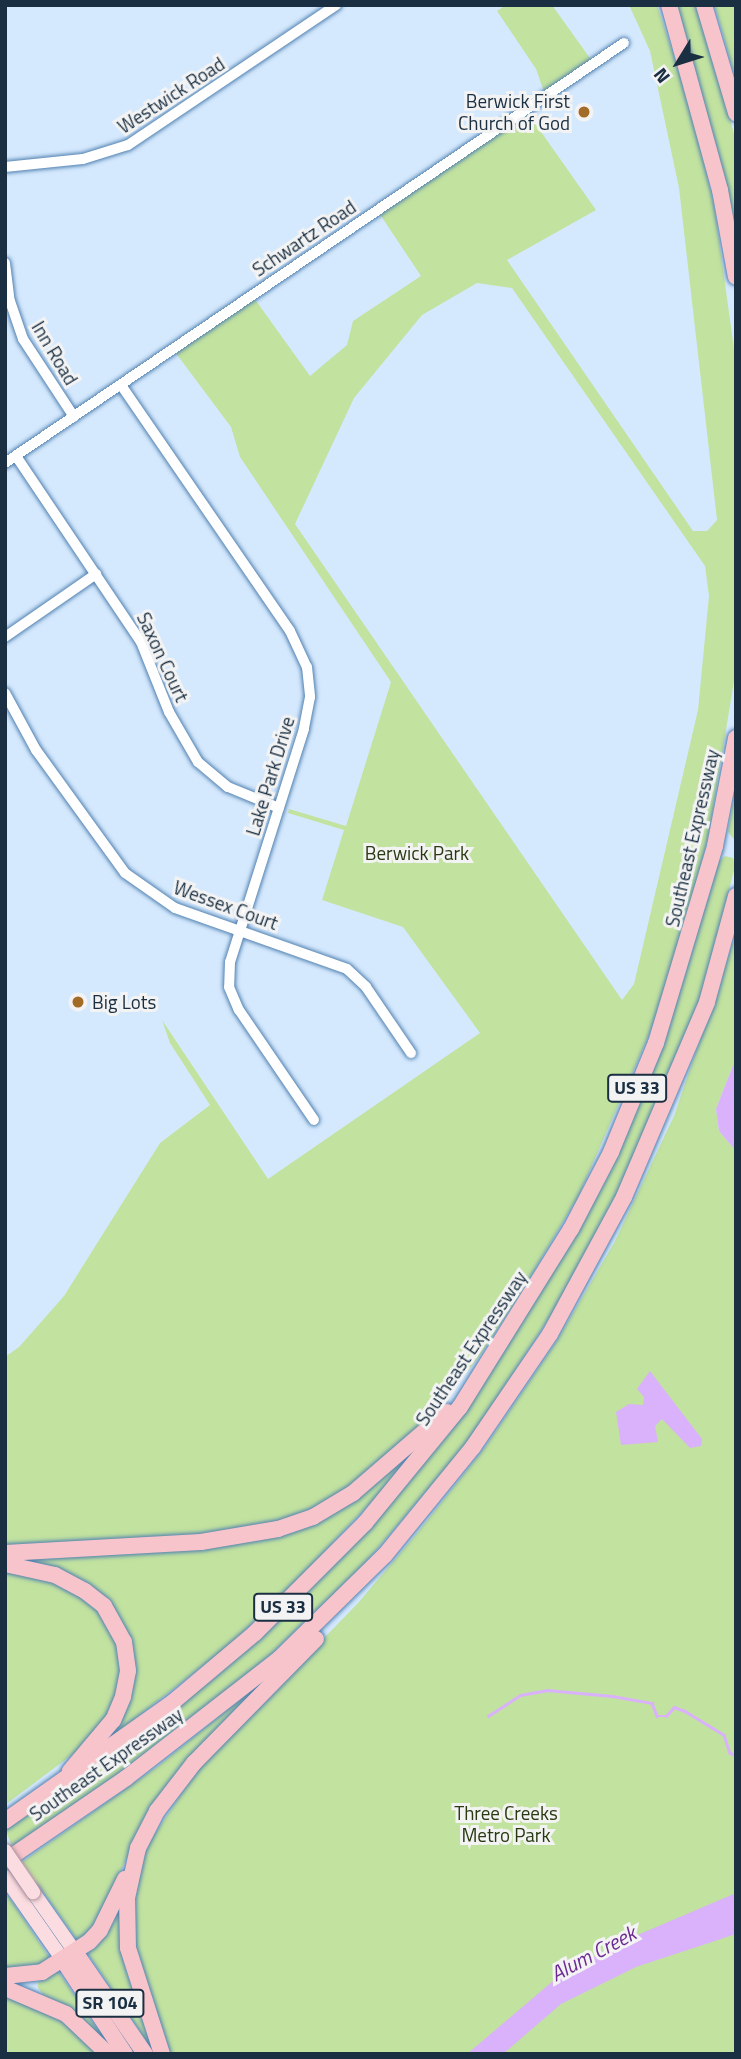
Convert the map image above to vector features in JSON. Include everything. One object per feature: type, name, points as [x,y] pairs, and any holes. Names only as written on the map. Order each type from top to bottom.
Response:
[{"type":"highway","points":[[669,5],[720,190],[736,277]]},
{"type":"highway","points":[[704,5],[736,113]]},
{"type":"highway","name":"Southeast Expressway","points":[[5,1821],[173,1703],[304,1587],[388,1496],[472,1389],[571,1229],[611,1152],[656,1044],[699,910],[736,738]]},
{"type":"highway","name":"Southeast Expressway","points":[[5,1861],[222,1707],[367,1574],[473,1447],[521,1380],[584,1273],[665,1109],[707,1002],[736,896]]},
{"type":"highway","points":[[5,1553],[201,1542],[278,1530],[313,1517],[362,1487],[472,1389]]},
{"type":"highway","points":[[5,1564],[55,1575],[85,1591],[104,1606],[124,1642],[127,1683],[118,1708],[56,1787]]},
{"type":"highway","points":[[5,1976],[42,1972],[69,1956],[100,1930],[133,1861],[177,1783],[344,1610],[367,1574]]},
{"type":"highway","points":[[133,1861],[127,1898],[128,1948],[162,2054]]},
{"type":"highway","name":"SR 104","points":[[69,1956],[125,2054]]},
{"type":"highway","name":"SR 104","points":[[69,1956],[145,2054]]},
{"type":"highway","points":[[5,1987],[66,2014],[108,2054]]},
{"type":"main road","name":"SR 104","points":[[5,1851],[27,1896],[69,1956]]},
{"type":"main road","name":"SR 104","points":[[5,1877],[27,1896]]},
{"type":"street","name":"Westwick Road","points":[[5,167],[83,159],[128,145],[337,5]]},
{"type":"street","name":"Schwartz Road","points":[[5,463],[624,43]]},
{"type":"street","name":"Inn Road","points":[[5,263],[10,301],[23,339],[74,417]]},
{"type":"street","name":"Lake Park Drive","points":[[121,385],[302,652],[310,697],[279,808],[230,962],[229,987],[239,1010],[314,1120]]},
{"type":"street","name":"Saxon Court","points":[[16,456],[141,642],[169,712],[198,762],[228,787],[279,808]]},
{"type":"street","points":[[5,637],[96,574]]},
{"type":"street","name":"Wessex Court","points":[[5,693],[36,750],[125,873],[176,908],[347,969],[366,987],[411,1053]]},
{"type":"green space","points":[[506,5],[552,5],[592,61],[544,92],[536,69],[497,11]]},
{"type":"green space","name":"Berwick Park","points":[[629,5],[657,5],[688,99],[714,204],[736,363],[736,669],[709,833],[683,936],[649,1035],[578,1197],[514,1304],[479,1357],[423,1426],[356,1484],[300,1517],[239,1533],[5,1548],[5,1357],[19,1347],[64,1296],[160,1143],[210,1105],[170,1043],[162,1020],[268,1179],[480,1033],[403,927],[322,900],[344,830],[288,813],[289,809],[346,826],[391,682],[240,457],[231,427],[175,352],[254,298],[310,376],[347,345],[353,321],[421,276],[379,213],[527,112],[596,210],[507,260],[693,531],[707,531],[717,520],[679,188],[650,51]],"holes":[[[477,283],[512,288],[705,566],[709,596],[698,710],[634,984],[622,1000],[295,524],[354,398],[422,315]]]},
{"type":"green space","points":[[675,5],[697,5],[719,76],[736,142],[736,239]]},
{"type":"green space","points":[[714,5],[736,5],[736,81],[719,20]]},
{"type":"green space","points":[[736,784],[736,842],[728,832]]},
{"type":"green space","points":[[725,856],[733,858],[735,866],[702,998],[636,1159],[559,1303],[468,1442],[367,1561],[252,1673],[193,1722],[13,1849],[5,1829],[184,1702],[349,1550],[454,1425],[572,1241],[664,1040],[717,863]]},
{"type":"green space","name":"Three Creeks Metro Park","points":[[736,934],[736,1058],[716,1109],[719,1131],[736,1151],[736,2054],[5,2054],[5,1994],[37,2004],[66,2024],[38,1988],[38,1982],[58,1971],[98,2030],[140,2031],[88,1954],[120,1906],[120,1939],[127,1974],[148,2031],[150,2005],[131,1927],[142,1853],[200,1766],[358,1603],[418,1532],[485,1447],[556,1342],[614,1243],[674,1116]]},
{"type":"green space","points":[[400,1462],[403,1464],[378,1495],[280,1598],[226,1648],[105,1742],[131,1684],[110,1608],[15,1558],[280,1535]]},
{"type":"green space","points":[[5,1572],[45,1579],[86,1600],[99,1613],[116,1642],[120,1668],[118,1693],[106,1719],[77,1751],[5,1805]]},
{"type":"green space","points":[[263,1681],[140,1830],[90,1936],[77,1940],[22,1862],[158,1766]]},
{"type":"green space","points":[[5,1891],[49,1957],[42,1966],[5,1971]]},
{"type":"shaded area","points":[[736,1058],[736,1151],[719,1131],[716,1109]]},
{"type":"shaded area","points":[[650,1371],[702,1439],[701,1446],[690,1448],[662,1419],[655,1426],[658,1442],[621,1445],[616,1412],[629,1404],[643,1405],[644,1397],[637,1389]]},
{"type":"shaded area","points":[[736,1893],[736,1934],[636,1967],[561,2004],[503,2054],[467,2054],[553,1981],[614,1945]]},
{"type":"waterway","points":[[488,1716],[520,1695],[547,1690],[612,1696],[652,1703],[657,1716],[666,1716],[674,1707],[685,1711],[724,1735],[730,1753],[736,1755]]},
{"type":"place","name":"Berwick First Church of God","points":[[584,112]]},
{"type":"place","name":"Big Lots","points":[[78,1002]]},
{"type":"water label","name":"Alum Creek","points":[[593,1953]]}]
